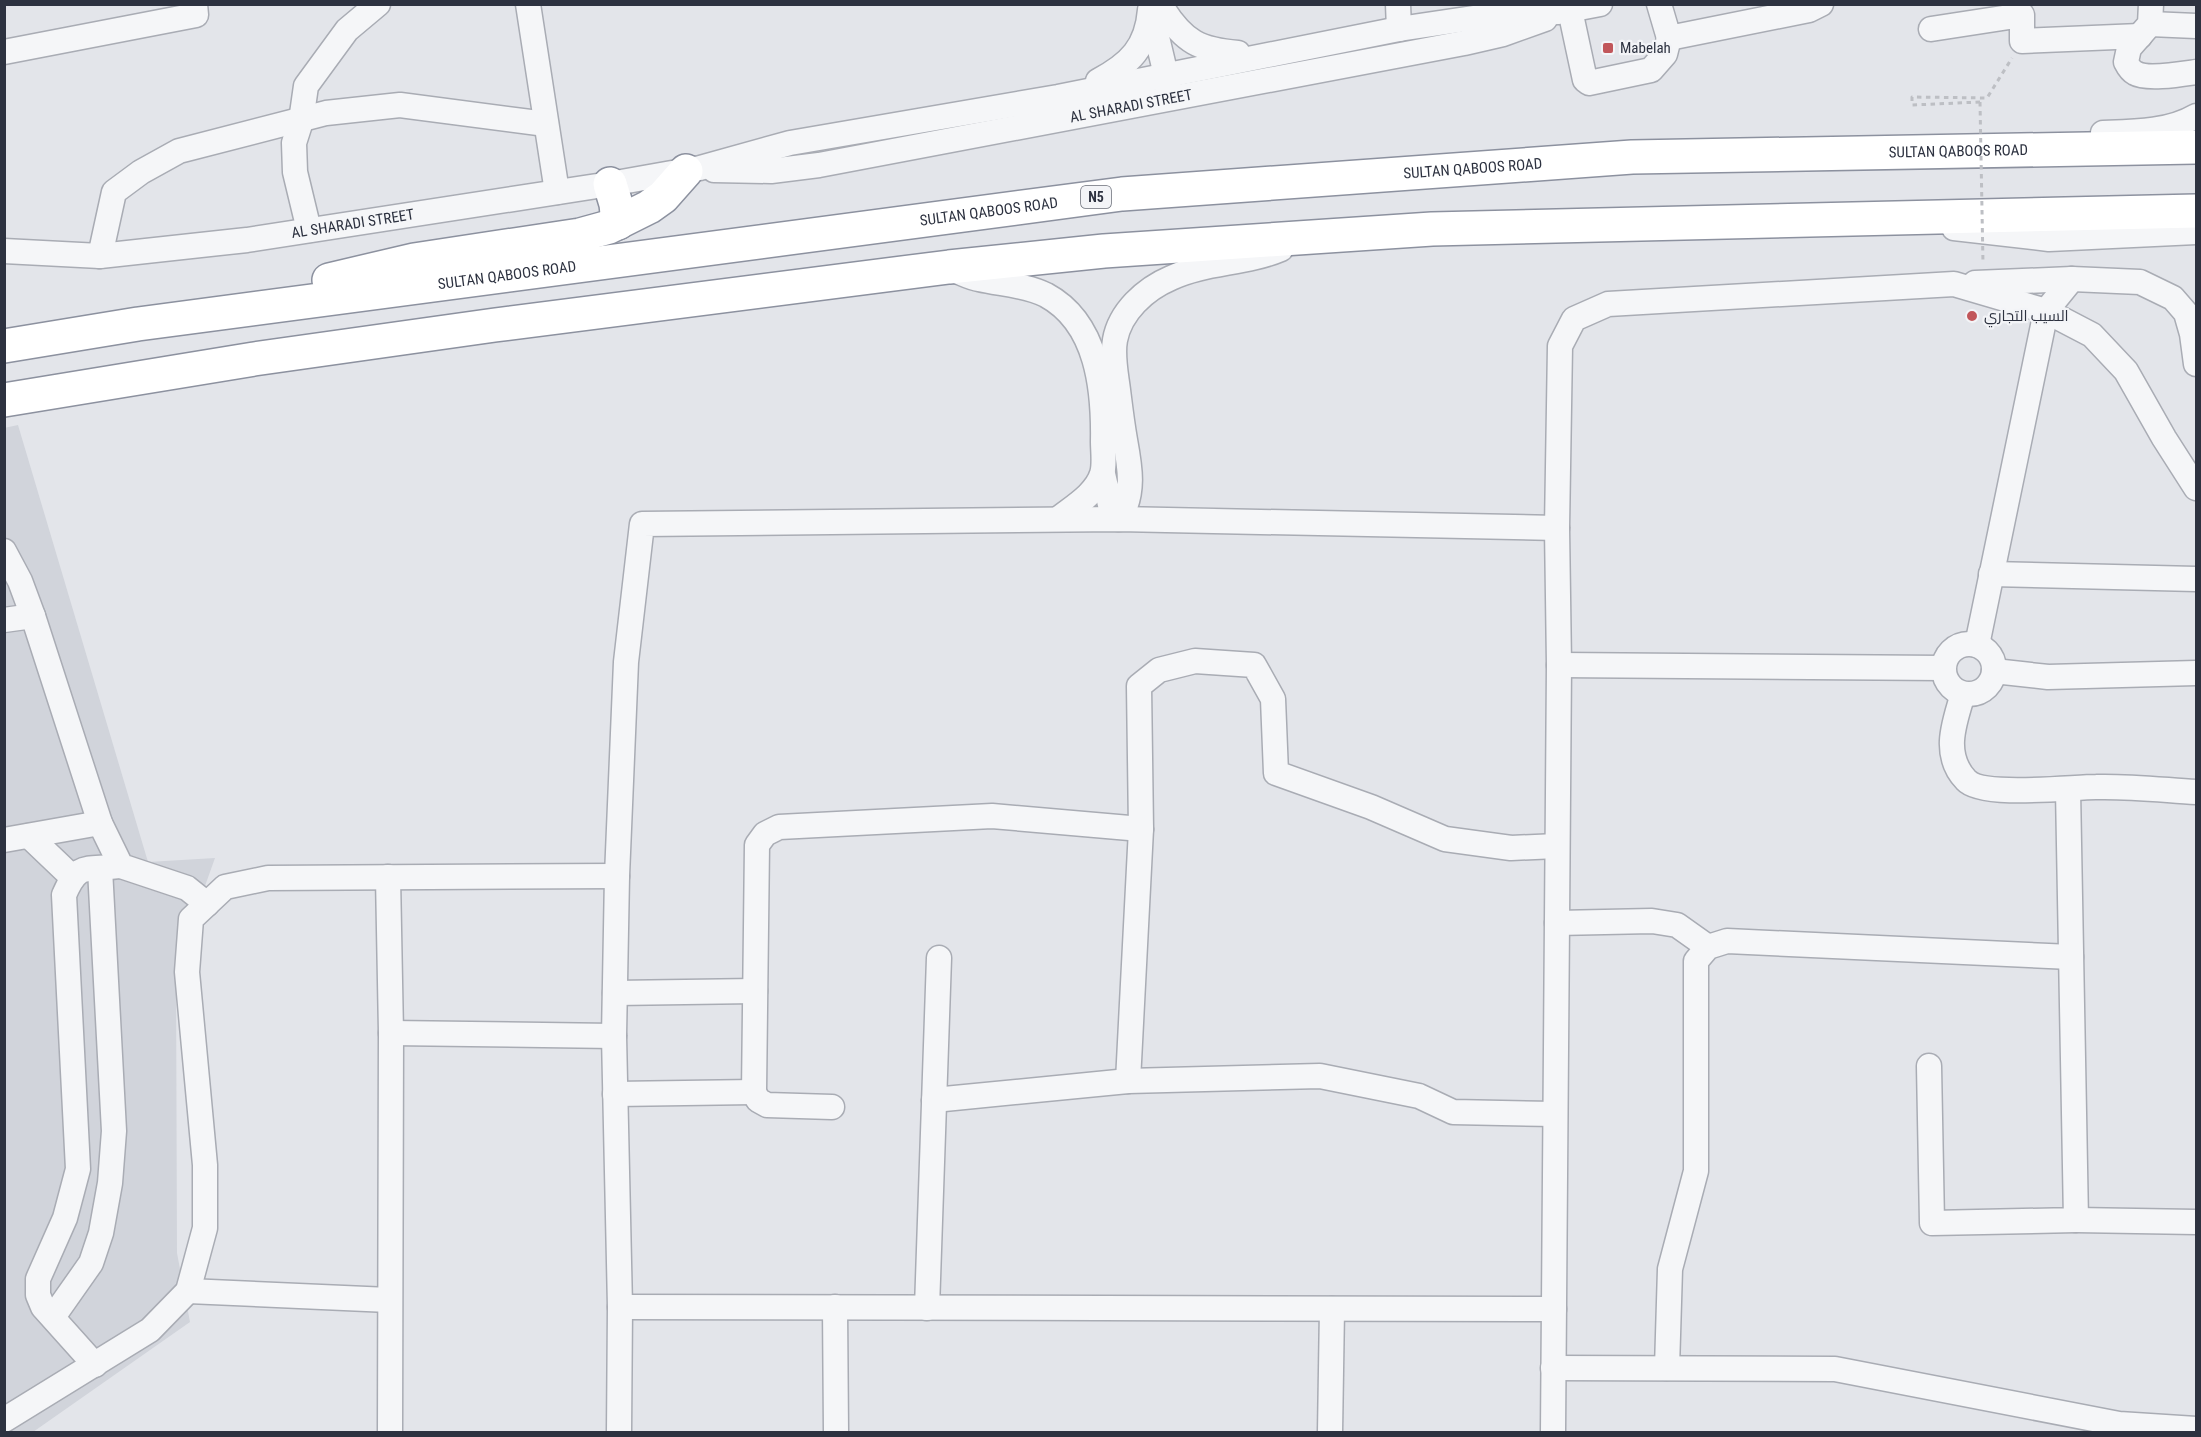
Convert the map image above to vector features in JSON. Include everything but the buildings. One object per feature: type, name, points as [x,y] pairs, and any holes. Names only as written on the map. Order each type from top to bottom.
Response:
[{"type":"highway","name":"SULTAN QABOOS ROAD","points":[[4,346],[138,324],[1122,194],[1632,157],[2196,147]]},
{"type":"highway","points":[[138,324],[414,260],[580,235],[618,223],[650,207],[693,170]]},
{"type":"highway","points":[[610,184],[616,204],[618,223]]},
{"type":"highway","points":[[4,400],[254,359],[495,325],[949,267],[1104,251],[1432,229],[2196,211]]},
{"type":"street","points":[[4,52],[196,15],[195,4]]},
{"type":"street","points":[[309,230],[295,172],[294,143],[301,121],[306,86],[347,30],[378,4]]},
{"type":"street","points":[[528,4],[557,192]]},
{"type":"street","points":[[1398,4],[1399,29]]},
{"type":"street","name":"AL SHARADI STREET","points":[[4,251],[100,256],[248,240],[610,184],[693,170],[790,143],[1058,97],[1174,72],[1399,29],[1500,14],[1564,11],[1599,4]]},
{"type":"street","points":[[1564,11],[1585,80],[1589,83],[1651,70],[1665,54],[1669,38],[1659,4]]},
{"type":"street","points":[[1669,38],[1809,10],[1821,4]]},
{"type":"street","points":[[1156,7],[1179,33],[1202,47],[1227,52],[1270,54]]},
{"type":"street","points":[[1156,7],[1182,97]]},
{"type":"street","points":[[1058,97],[1094,83],[1126,65],[1143,40],[1156,7]]},
{"type":"street","points":[[1931,29],[2022,10],[2022,41],[2147,22],[2196,26]]},
{"type":"street","name":"AL SHARADI STREET","points":[[693,170],[747,172],[819,165],[1484,39],[1522,28],[1564,11]]},
{"type":"street","points":[[2147,22],[2129,48],[2126,62],[2135,74],[2154,76],[2196,72]]},
{"type":"street","points":[[100,256],[114,192],[141,171],[179,151],[326,113],[400,105],[546,124]]},
{"type":"street","points":[[1812,153],[1854,140],[2142,131],[2186,123],[2196,116]]},
{"type":"street","points":[[1898,218],[1962,230],[2049,239],[2196,232]]},
{"type":"street","points":[[1119,519],[1126,507],[1131,472],[1114,359],[1115,340],[1120,323],[1134,303],[1149,290],[1170,278],[1199,268],[1275,252],[1311,237]]},
{"type":"street","points":[[949,267],[977,279],[1015,285],[1047,296],[1080,327],[1098,366],[1104,422],[1103,474],[1111,508],[1119,519]]},
{"type":"street","points":[[1977,645],[2046,311],[2072,279]]},
{"type":"street","points":[[1553,1432],[1559,665],[1557,528],[1560,346],[1574,319],[1608,304],[2072,279],[2140,282],[2173,298],[2186,313],[2192,334],[2196,364]]},
{"type":"street","points":[[1954,284],[2046,311],[2092,335],[2126,372],[2196,488]]},
{"type":"street","points":[[1131,472],[1146,498],[1157,510],[1173,520]]},
{"type":"street","points":[[1058,519],[1090,494],[1103,474]]},
{"type":"street","points":[[619,1432],[620,1307],[615,993],[626,662],[642,524],[1119,519],[1557,528]]},
{"type":"street","points":[[4,551],[12,582],[33,616],[100,823],[110,868],[114,1131],[110,1183],[101,1233],[91,1263],[53,1317]]},
{"type":"street","points":[[1991,574],[2196,579]]},
{"type":"street","points":[[4,620],[33,616]]},
{"type":"street","points":[[1977,645],[1993,660],[1993,678],[1984,690],[1977,693],[1963,694],[1955,691],[1948,685],[1943,668],[1945,659],[1958,646],[1977,645]]},
{"type":"street","points":[[1128,1081],[1141,829],[1139,686],[1159,670],[1195,661],[1254,665],[1273,699],[1276,773],[1371,807],[1445,839],[1511,848],[1557,846]]},
{"type":"street","points":[[1559,665],[1943,668]]},
{"type":"street","points":[[1994,671],[2048,677],[2196,673]]},
{"type":"street","points":[[1963,694],[1952,730],[1952,752],[1955,766],[1967,782],[1988,789],[2068,790],[2096,787],[2196,792]]},
{"type":"street","points":[[2068,790],[2076,1220]]},
{"type":"street","points":[[832,1107],[767,1105],[758,1100],[754,1092],[757,845],[765,834],[779,827],[992,816],[1141,829]]},
{"type":"street","points":[[4,840],[100,823]]},
{"type":"street","points":[[29,836],[72,877]]},
{"type":"street","points":[[95,1365],[44,1307],[38,1295],[38,1279],[65,1218],[78,1169],[64,895],[72,877],[81,869],[110,868],[187,888],[207,904]]},
{"type":"street","points":[[4,1420],[150,1330],[188,1291],[205,1228],[205,1165],[187,972],[191,920],[225,887],[268,878],[618,876]]},
{"type":"street","points":[[388,877],[391,1034],[390,1432]]},
{"type":"street","points":[[1557,923],[1652,921],[1677,925],[1708,947]]},
{"type":"street","points":[[1667,1368],[1670,1269],[1696,1171],[1696,961],[1708,947],[1726,941],[2071,957]]},
{"type":"street","points":[[927,1308],[939,958]]},
{"type":"street","points":[[615,993],[755,992]]},
{"type":"street","points":[[391,1034],[614,1036]]},
{"type":"street","points":[[1929,1066],[1932,1223],[2076,1220],[2196,1222]]},
{"type":"street","points":[[934,1100],[1128,1081],[1320,1076],[1419,1096],[1453,1112],[1555,1114]]},
{"type":"street","points":[[615,1094],[754,1092]]},
{"type":"street","points":[[188,1291],[389,1300]]},
{"type":"street","points":[[620,1307],[1554,1309]]},
{"type":"street","points":[[835,1308],[836,1432]]},
{"type":"street","points":[[1330,1432],[1332,1309]]},
{"type":"street","points":[[1553,1368],[1834,1369],[2119,1424],[2196,1429]]},
{"type":"path","points":[[1983,264],[1980,102],[1912,105],[1911,97],[1987,98],[2022,41]]},
{"type":"shaded area","points":[[18,425],[148,862],[215,858],[176,967],[177,1253],[190,1322],[33,1432],[4,1432],[4,428]]},
{"type":"place","name":"Mabelah","points":[[1608,48]]},
{"type":"place","name":"السيب التجاري","points":[[1972,316]]}]
